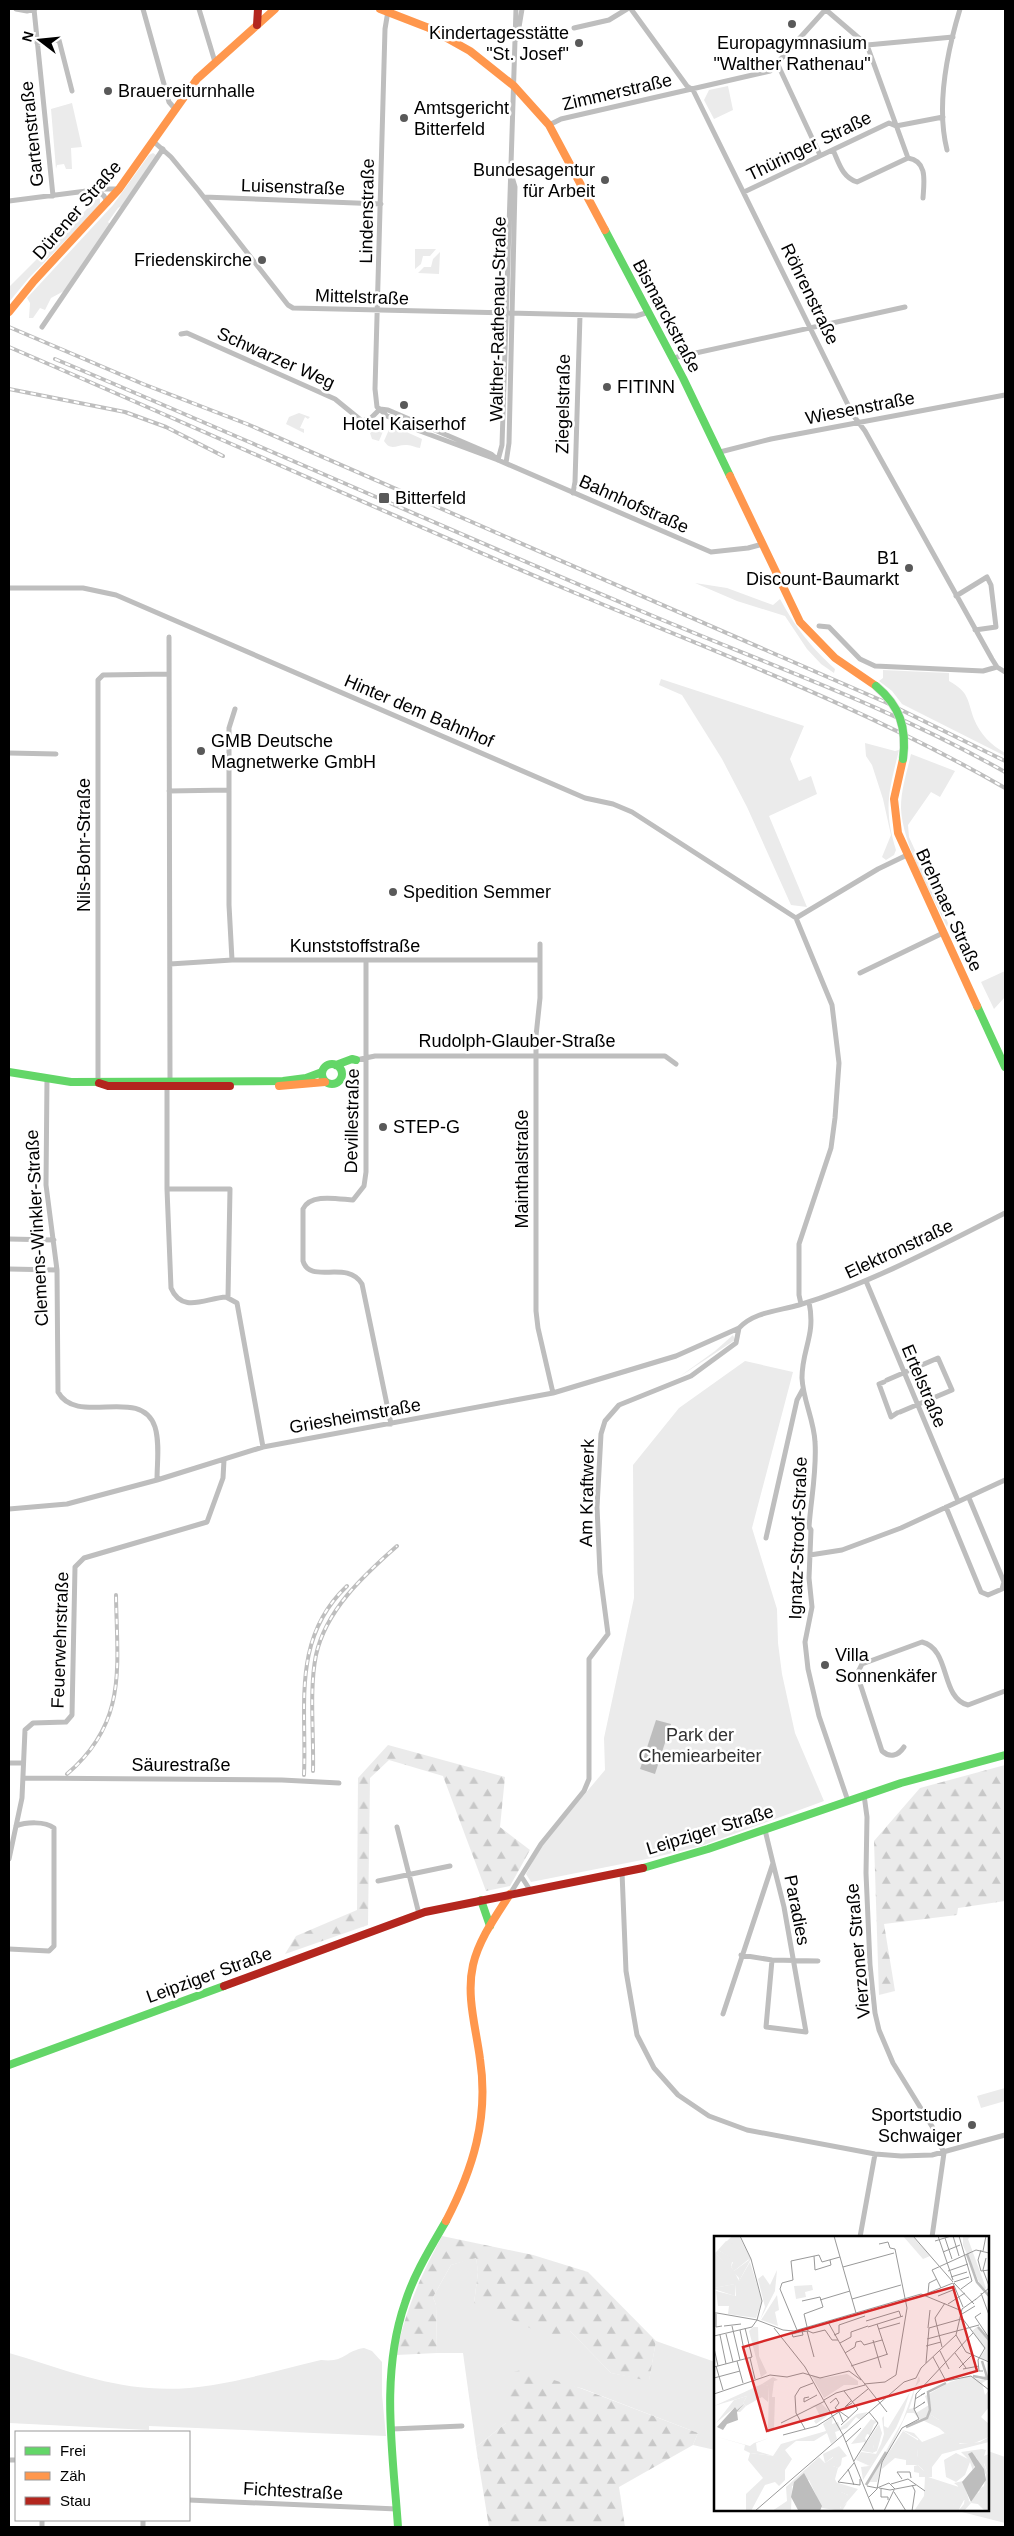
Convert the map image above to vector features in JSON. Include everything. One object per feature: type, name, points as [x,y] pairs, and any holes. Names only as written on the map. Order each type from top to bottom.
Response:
[{"type":"main road","points":[[257,25],[258,9]]},
{"type":"main road","name":"Dürener Straße","points":[[9,312],[16,302],[108,203],[197,79],[275,9]]},
{"type":"main road","name":"Bismarckstraße","points":[[384,10],[429,28],[458,44],[496,70],[514,86],[549,125],[673,358],[720,452],[792,608],[808,633],[834,659],[876,686]]},
{"type":"main road","name":"Brehnaer Straße","points":[[876,686],[889,696],[903,721],[906,741],[895,792],[894,808],[898,833],[1005,1067]]},
{"type":"main road","name":"Rudolph-Glauber-Straße","points":[[9,1072],[98,1083],[108,1086],[168,1082],[293,1080],[314,1076],[322,1072],[327,1065],[336,1065],[352,1059],[356,1060]]},
{"type":"main road","name":"Rudolph-Glauber-Straße","points":[[168,1082],[290,1086],[325,1082],[332,1084],[336,1083],[341,1077],[342,1072],[356,1060]]},
{"type":"main road","points":[[336,1065],[342,1072]]},
{"type":"main road","points":[[322,1072],[325,1082]]},
{"type":"main road","name":"Leipziger Straße","points":[[9,2065],[419,1914],[622,1872],[696,1853],[848,1801],[957,1767],[1005,1756]]},
{"type":"main road","points":[[398,2527],[390,2394],[393,2354],[400,2317],[412,2285],[463,2186],[478,2139],[483,2086],[471,2010],[471,1979],[478,1951],[490,1926],[510,1894]]},
{"type":"main road","points":[[481,1900],[490,1926]]},
{"type":"street","points":[[16,9],[35,9]]},
{"type":"street","name":"Gartenstraße","points":[[35,9],[53,196]]},
{"type":"street","points":[[143,9],[169,102],[175,109]]},
{"type":"street","points":[[199,9],[215,62]]},
{"type":"street","name":"Walther-Rathenau-Straße","points":[[498,460],[502,445],[515,187],[512,175],[516,9]]},
{"type":"street","name":"Walther-Rathenau-Straße","points":[[516,42],[521,28],[522,9]]},
{"type":"street","points":[[574,28],[609,20],[627,9]]},
{"type":"street","name":"Röhrenstraße","points":[[631,9],[687,86],[693,90],[853,415],[998,667]]},
{"type":"street","points":[[820,155],[778,64],[826,9],[867,45],[908,158]]},
{"type":"street","points":[[946,150],[943,117],[946,75],[960,9]]},
{"type":"street","name":"Lindenstraße","points":[[380,409],[376,405],[375,396],[386,28],[384,10]]},
{"type":"street","points":[[867,45],[953,36]]},
{"type":"street","points":[[37,43],[59,40],[72,91]]},
{"type":"street","name":"Zimmerstraße","points":[[549,125],[561,119],[770,72],[778,64]]},
{"type":"street","name":"Thüringer Straße","points":[[744,192],[889,123],[896,126],[943,117]]},
{"type":"street","name":"Mittelstraße","points":[[153,141],[163,149],[204,197],[288,306],[293,308],[509,315],[640,316],[649,312]]},
{"type":"street","name":"Dürener Straße","points":[[42,327],[163,149]]},
{"type":"street","points":[[833,150],[844,174],[857,182],[908,158],[918,161],[922,166],[923,198]]},
{"type":"street","points":[[9,201],[119,189]]},
{"type":"street","points":[[98,191],[108,203]]},
{"type":"street","name":"Luisenstraße","points":[[204,197],[381,204]]},
{"type":"street","points":[[673,358],[904,307]]},
{"type":"street","name":"Walther-Rathenau-Straße","points":[[506,463],[510,443],[509,315]]},
{"type":"street","name":"Ziegelstraße","points":[[573,493],[575,482],[580,315]]},
{"type":"street","name":"Schwarzer Weg","points":[[181,334],[187,333],[335,399],[362,421],[370,419],[380,409]]},
{"type":"street","name":"Wiesenstraße","points":[[720,452],[771,439],[1005,395]]},
{"type":"street","name":"Bahnhofstraße","points":[[380,409],[386,416],[420,431],[492,460],[506,463],[711,552],[748,548],[763,544]]},
{"type":"street","points":[[956,596],[987,577],[991,586],[996,627],[975,630]]},
{"type":"street","name":"Hinter dem Bahnhof","points":[[9,588],[83,588],[116,595],[585,798],[632,812],[796,918]]},
{"type":"street","points":[[819,626],[829,627],[860,659],[875,666],[983,671],[998,667],[1005,672]]},
{"type":"street","points":[[169,637],[170,964],[167,1189],[170,1279],[173,1292],[181,1300],[192,1304],[228,1297]]},
{"type":"street","name":"Nils-Bohr-Straße","points":[[98,1083],[98,680],[103,674],[169,674]]},
{"type":"street","points":[[232,960],[229,905],[229,728],[236,709]]},
{"type":"street","points":[[9,753],[56,754]]},
{"type":"street","points":[[170,791],[229,790]]},
{"type":"street","points":[[801,1304],[799,1295],[799,1244],[831,1148],[837,1101],[839,1063],[832,1005],[796,918],[871,873],[907,855]]},
{"type":"street","points":[[860,973],[943,933]]},
{"type":"street","name":"Mainthalstraße","points":[[540,944],[536,1056],[536,1311],[553,1393]]},
{"type":"street","name":"Kunststoffstraße","points":[[170,964],[232,960],[540,960]]},
{"type":"street","points":[[366,960],[366,1058]]},
{"type":"street","name":"Rudolph-Glauber-Straße","points":[[356,1060],[366,1058],[665,1056],[676,1064]]},
{"type":"street","name":"Devillestraße","points":[[366,1058],[366,1172],[364,1186],[353,1200],[313,1199],[306,1203],[303,1209],[305,1267],[314,1272],[352,1274],[362,1284],[391,1424]]},
{"type":"street","name":"Clemens-Winkler-Straße","points":[[47,1078],[46,1185],[57,1270],[58,1392],[63,1400],[71,1404],[88,1407],[131,1408],[141,1410],[148,1416],[154,1424],[157,1437],[157,1480]]},
{"type":"street","points":[[167,1189],[230,1189],[228,1297],[238,1306],[263,1447]]},
{"type":"street","name":"Elektronstraße","points":[[801,1304],[866,1281],[1005,1213]]},
{"type":"street","points":[[9,1239],[54,1240]]},
{"type":"street","points":[[9,1268],[57,1270]]},
{"type":"street","name":"Ertelstraße","points":[[866,1281],[958,1501]]},
{"type":"street","name":"Ignatz-Stroof-Straße","points":[[809,1302],[812,1328],[803,1367],[803,1389],[815,1442],[814,1492],[811,1496],[809,1527],[811,1530],[809,1578],[812,1607],[805,1642],[808,1669],[819,1716],[848,1801]]},
{"type":"street","name":"Am Kraftwerk","points":[[510,1894],[541,1844],[584,1791],[589,1779],[589,1660],[608,1634],[600,1573],[597,1507],[602,1427],[609,1415],[619,1405],[691,1376],[736,1343],[739,1328],[757,1315],[801,1304]]},
{"type":"street","name":"Griesheimstraße","points":[[9,1509],[61,1505],[157,1480],[263,1447],[553,1393],[668,1359],[739,1328]]},
{"type":"street","points":[[938,1358],[952,1390],[891,1417],[879,1384],[904,1373],[938,1358]]},
{"type":"street","points":[[766,1538],[797,1400],[803,1389]]},
{"type":"street","name":"Feuerwehrstraße","points":[[23,1763],[24,1733],[28,1725],[36,1722],[63,1723],[72,1715],[73,1573],[76,1564],[84,1558],[207,1522],[224,1478],[224,1460]]},
{"type":"street","points":[[810,1555],[842,1550],[901,1528],[1005,1480]]},
{"type":"street","points":[[946,1507],[981,1592],[988,1595],[1002,1589],[1004,1582],[969,1498]]},
{"type":"street","points":[[904,1747],[900,1752],[892,1755],[887,1755],[882,1751],[857,1674],[862,1664],[922,1642],[932,1646],[937,1653],[956,1697],[964,1704],[968,1705],[1005,1691]]},
{"type":"street","points":[[9,1763],[23,1763],[22,1798],[9,1859]]},
{"type":"street","name":"Säurestraße","points":[[23,1778],[282,1780],[339,1783]]},
{"type":"street","name":"Vierzoner Straße","points":[[864,1796],[868,1817],[866,1873],[875,2013],[879,2030],[893,2063],[933,2128],[944,2153]]},
{"type":"street","points":[[9,1949],[49,1951],[54,1946],[54,1828],[49,1824],[16,1826]]},
{"type":"street","points":[[397,1827],[419,1914]]},
{"type":"street","name":"Paradies","points":[[765,1830],[784,1907],[806,2032],[766,2027],[772,1960]]},
{"type":"street","name":"Paradies","points":[[723,2014],[773,1863]]},
{"type":"street","points":[[378,1881],[450,1866]]},
{"type":"street","points":[[622,1872],[626,1971],[637,2035],[654,2068],[678,2095],[709,2116],[747,2130],[875,2154],[901,2156],[944,2153],[1005,2135]]},
{"type":"street","points":[[521,1876],[530,1890]]},
{"type":"street","name":"Paradies","points":[[742,1955],[793,1962],[818,1961]]},
{"type":"street","points":[[932,2236],[944,2153]]},
{"type":"street","points":[[860,2236],[875,2154]]},
{"type":"street","points":[[392,2429],[462,2426]]},
{"type":"street","name":"Fichtestraße","points":[[190,2500],[397,2509]]},
{"type":"green space","points":[[728,86],[733,110],[714,119],[704,100],[709,90]]},
{"type":"green space","points":[[72,103],[82,147],[71,148],[72,169],[66,169],[64,164],[57,165],[56,169],[51,109]]},
{"type":"green space","points":[[153,153],[156,155],[122,206],[118,208],[108,222],[110,224],[64,291],[51,298],[45,310],[40,308],[33,318],[29,318],[30,303],[27,298],[113,205],[149,155]]},
{"type":"green space","points":[[97,197],[100,199],[100,205],[28,279],[9,302],[9,287],[93,203],[90,198]]},
{"type":"green space","points":[[415,249],[436,249],[430,256],[423,256],[421,264],[415,269]]},
{"type":"green space","points":[[440,252],[439,274],[418,273],[424,267],[431,267],[433,259]]},
{"type":"green space","points":[[299,413],[310,417],[308,419],[305,417],[300,428],[304,429],[304,433],[286,424],[289,417]]},
{"type":"green space","points":[[383,423],[386,424],[379,441],[372,439],[370,433]]},
{"type":"green space","points":[[391,425],[422,439],[420,448],[407,445],[389,446],[384,441]]},
{"type":"green space","points":[[695,583],[727,588],[773,605],[780,599],[804,636],[835,669],[834,673],[821,664],[807,649],[785,616],[737,601]]},
{"type":"green space","points":[[883,670],[949,673],[949,681],[964,693],[979,730],[991,743],[1005,753],[1005,756],[902,704],[892,691],[879,681],[883,678]]},
{"type":"green space","points":[[661,679],[804,726],[790,759],[799,781],[811,776],[817,794],[769,816],[807,907],[791,905],[747,807],[722,759],[682,695],[659,685]]},
{"type":"green space","points":[[865,743],[895,751],[899,750],[892,777],[889,800],[890,822],[896,850],[894,855],[886,860],[882,857],[891,835],[883,799],[872,765],[866,756]]},
{"type":"green space","points":[[911,754],[955,771],[940,797],[931,792],[908,825],[909,837],[948,923],[947,927],[906,837],[901,808],[904,781]]},
{"type":"green space","points":[[1005,971],[1005,997],[994,1009],[981,982]]},
{"type":"green space","points":[[733,1335],[735,1340],[679,1377],[715,1351]]},
{"type":"green space","name":"Park der Chemiearbeiter","points":[[745,1361],[793,1372],[752,1528],[777,1609],[778,1643],[782,1674],[795,1733],[824,1801],[701,1846],[652,1858],[531,1882],[526,1874],[542,1845],[605,1770],[604,1738],[634,1598],[633,1465],[679,1408]]},
{"type":"green space","points":[[388,1745],[505,1777],[500,1827],[530,1850],[510,1886],[486,1891],[443,1776],[389,1760],[370,1778],[368,1925],[285,1954],[296,1936],[357,1910],[358,1778]]},
{"type":"green space","points":[[1005,1765],[1005,1901],[958,1908],[957,1915],[884,1924],[895,1991],[879,1995],[874,1841],[920,1788]]},
{"type":"green space","points":[[1005,2088],[1005,2101],[981,2108],[977,2096]]},
{"type":"green space","points":[[442,2236],[533,2255],[588,2272],[656,2341],[649,2381],[611,2373],[570,2331],[550,2337],[474,2303],[478,2272],[476,2258],[451,2265],[433,2297],[436,2305],[437,2353],[396,2355],[404,2322],[414,2294]]},
{"type":"green space","points":[[476,2257],[478,2272],[474,2303],[570,2331],[611,2373],[649,2380],[656,2341],[714,2362],[714,2450],[693,2445],[698,2433],[581,2388],[506,2374],[506,2423],[476,2447],[463,2353],[437,2353],[436,2305],[433,2297],[451,2265]]},
{"type":"green space","points":[[364,2348],[372,2351],[382,2362],[382,2395],[386,2436],[149,2426],[149,2430],[9,2423],[9,2353],[113,2383],[170,2389],[214,2385],[321,2360],[335,2360]]},
{"type":"green space","points":[[521,2370],[580,2388],[698,2433],[693,2445],[619,2487],[625,2527],[489,2527],[476,2447],[506,2423],[506,2374]]},
{"type":"green space","points":[[989,2451],[1005,2457],[1005,2523],[958,2511],[989,2511]]},
{"type":"shaded area","points":[[656,1720],[671,1724],[655,1774],[640,1769]]},
{"type":"railway","points":[[9,327],[143,384],[247,424],[885,702],[1005,761]]},
{"type":"railway","points":[[9,347],[492,558],[842,705],[898,731],[1005,788]]},
{"type":"railway","points":[[55,359],[681,628],[822,685],[915,726],[1005,772]]},
{"type":"railway","points":[[9,389],[125,412],[166,427],[223,456]]},
{"type":"railway","points":[[313,1771],[313,1683],[316,1655],[321,1639],[328,1623],[348,1595],[371,1569],[397,1546]]},
{"type":"railway","points":[[304,1775],[304,1699],[310,1651],[317,1628],[329,1607],[347,1586]]},
{"type":"railway","points":[[67,1774],[87,1754],[101,1734],[110,1713],[115,1692],[117,1670],[116,1595]]},
{"type":"traffic: fast","points":[[605,230],[683,378],[730,476]]},
{"type":"traffic: fast","points":[[876,686],[891,701],[900,718],[904,737],[903,759]]},
{"type":"traffic: fast","points":[[977,1006],[1005,1067]]},
{"type":"traffic: fast","points":[[336,1065],[352,1059],[356,1060]]},
{"type":"traffic: fast","points":[[332,1064],[339,1067],[342,1074],[339,1081],[332,1084],[325,1081],[322,1074],[325,1067],[332,1064]]},
{"type":"traffic: fast","points":[[9,1072],[71,1082],[283,1081],[306,1078],[322,1072]]},
{"type":"traffic: fast","points":[[643,1868],[708,1849],[901,1783],[1005,1755]]},
{"type":"traffic: fast","points":[[481,1900],[490,1926]]},
{"type":"traffic: fast","points":[[9,2065],[224,1986]]},
{"type":"traffic: fast","points":[[398,2527],[390,2414],[390,2386],[397,2330],[413,2282],[446,2221]]},
{"type":"traffic: slow","points":[[9,312],[34,281],[119,189],[197,79],[275,9]]},
{"type":"traffic: slow","points":[[380,9],[429,28],[470,51],[514,86],[549,125],[605,230]]},
{"type":"traffic: slow","points":[[730,476],[800,622],[835,658],[876,686]]},
{"type":"traffic: slow","points":[[903,759],[894,799],[898,833],[977,1006]]},
{"type":"traffic: slow","points":[[279,1086],[325,1082]]},
{"type":"traffic: slow","points":[[446,2221],[456,2202],[471,2162],[480,2122],[482,2081],[471,2000],[473,1965],[484,1937],[510,1894]]},
{"type":"traffic: jam","points":[[257,25],[258,9]]},
{"type":"traffic: jam","points":[[99,1083],[108,1086],[230,1086]]},
{"type":"traffic: jam","points":[[224,1986],[425,1912],[643,1868]]},
{"type":"place","name":"Europagymnasium \"Walther Rathenau\"","points":[[792,24]]},
{"type":"place","name":"Kindertagesstätte \"St. Josef\"","points":[[579,43]]},
{"type":"place","name":"Brauereiturnhalle","points":[[108,91]]},
{"type":"place","name":"Amtsgericht Bitterfeld","points":[[404,118]]},
{"type":"place","name":"Bundesagentur für Arbeit","points":[[605,180]]},
{"type":"place","name":"Friedenskirche","points":[[262,260]]},
{"type":"place","name":"FITINN","points":[[607,387]]},
{"type":"place","name":"Hotel Kaiserhof","points":[[404,405]]},
{"type":"place","name":"Bitterfeld","points":[[384,498]]},
{"type":"place","name":"B1 Discount-Baumarkt","points":[[909,568]]},
{"type":"place","name":"GMB Deutsche Magnetwerke GmbH","points":[[201,751]]},
{"type":"place","name":"Spedition Semmer","points":[[393,892]]},
{"type":"place","name":"STEP-G","points":[[383,1127]]},
{"type":"place","name":"Villa Sonnenkäfer","points":[[825,1665]]},
{"type":"place","name":"Sportstudio Schwaiger","points":[[972,2125]]}]
